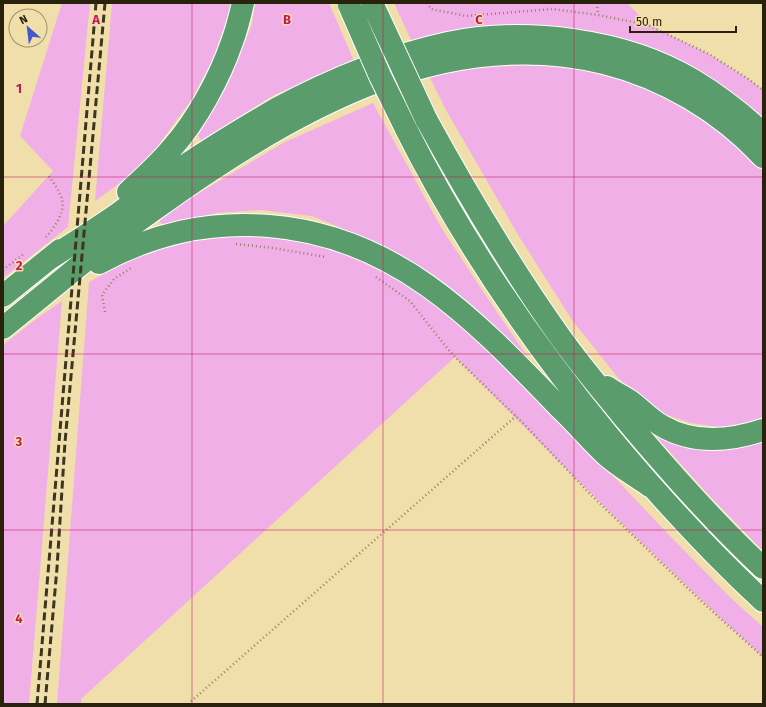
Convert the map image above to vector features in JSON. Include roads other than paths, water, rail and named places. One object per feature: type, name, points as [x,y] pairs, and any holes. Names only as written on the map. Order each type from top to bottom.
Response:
[{"type":"highway","points":[[3,296],[47,249],[145,177],[172,148],[196,117],[215,80],[232,42],[243,3]]},
{"type":"highway","points":[[372,3],[426,120],[487,227],[556,332],[590,377],[661,463],[736,542],[763,568]]},
{"type":"highway","points":[[348,4],[380,76],[405,127],[461,227],[540,348],[651,487],[715,555],[763,601]]},
{"type":"highway","points":[[47,249],[119,213],[186,165],[277,109],[366,67],[449,43],[492,37],[525,36],[558,38],[602,45],[650,60],[691,79],[735,109],[763,132]]},
{"type":"highway","points":[[3,328],[95,253],[152,211],[209,171],[288,122],[343,95],[393,75],[456,60],[486,55],[557,55],[592,60],[635,72],[658,81],[707,109],[740,135],[763,157]]},
{"type":"highway","points":[[42,296],[96,264],[130,248],[171,234],[201,227],[230,225],[287,227],[342,240],[393,263],[438,292],[488,334],[607,456],[651,487]]},
{"type":"highway","points":[[590,377],[630,402],[662,426],[675,432],[709,439],[725,439],[740,437],[763,430]]},
{"type":"railway","points":[[37,704],[96,3]]},
{"type":"railway","points":[[45,704],[57,568],[65,442],[105,3]]}]
